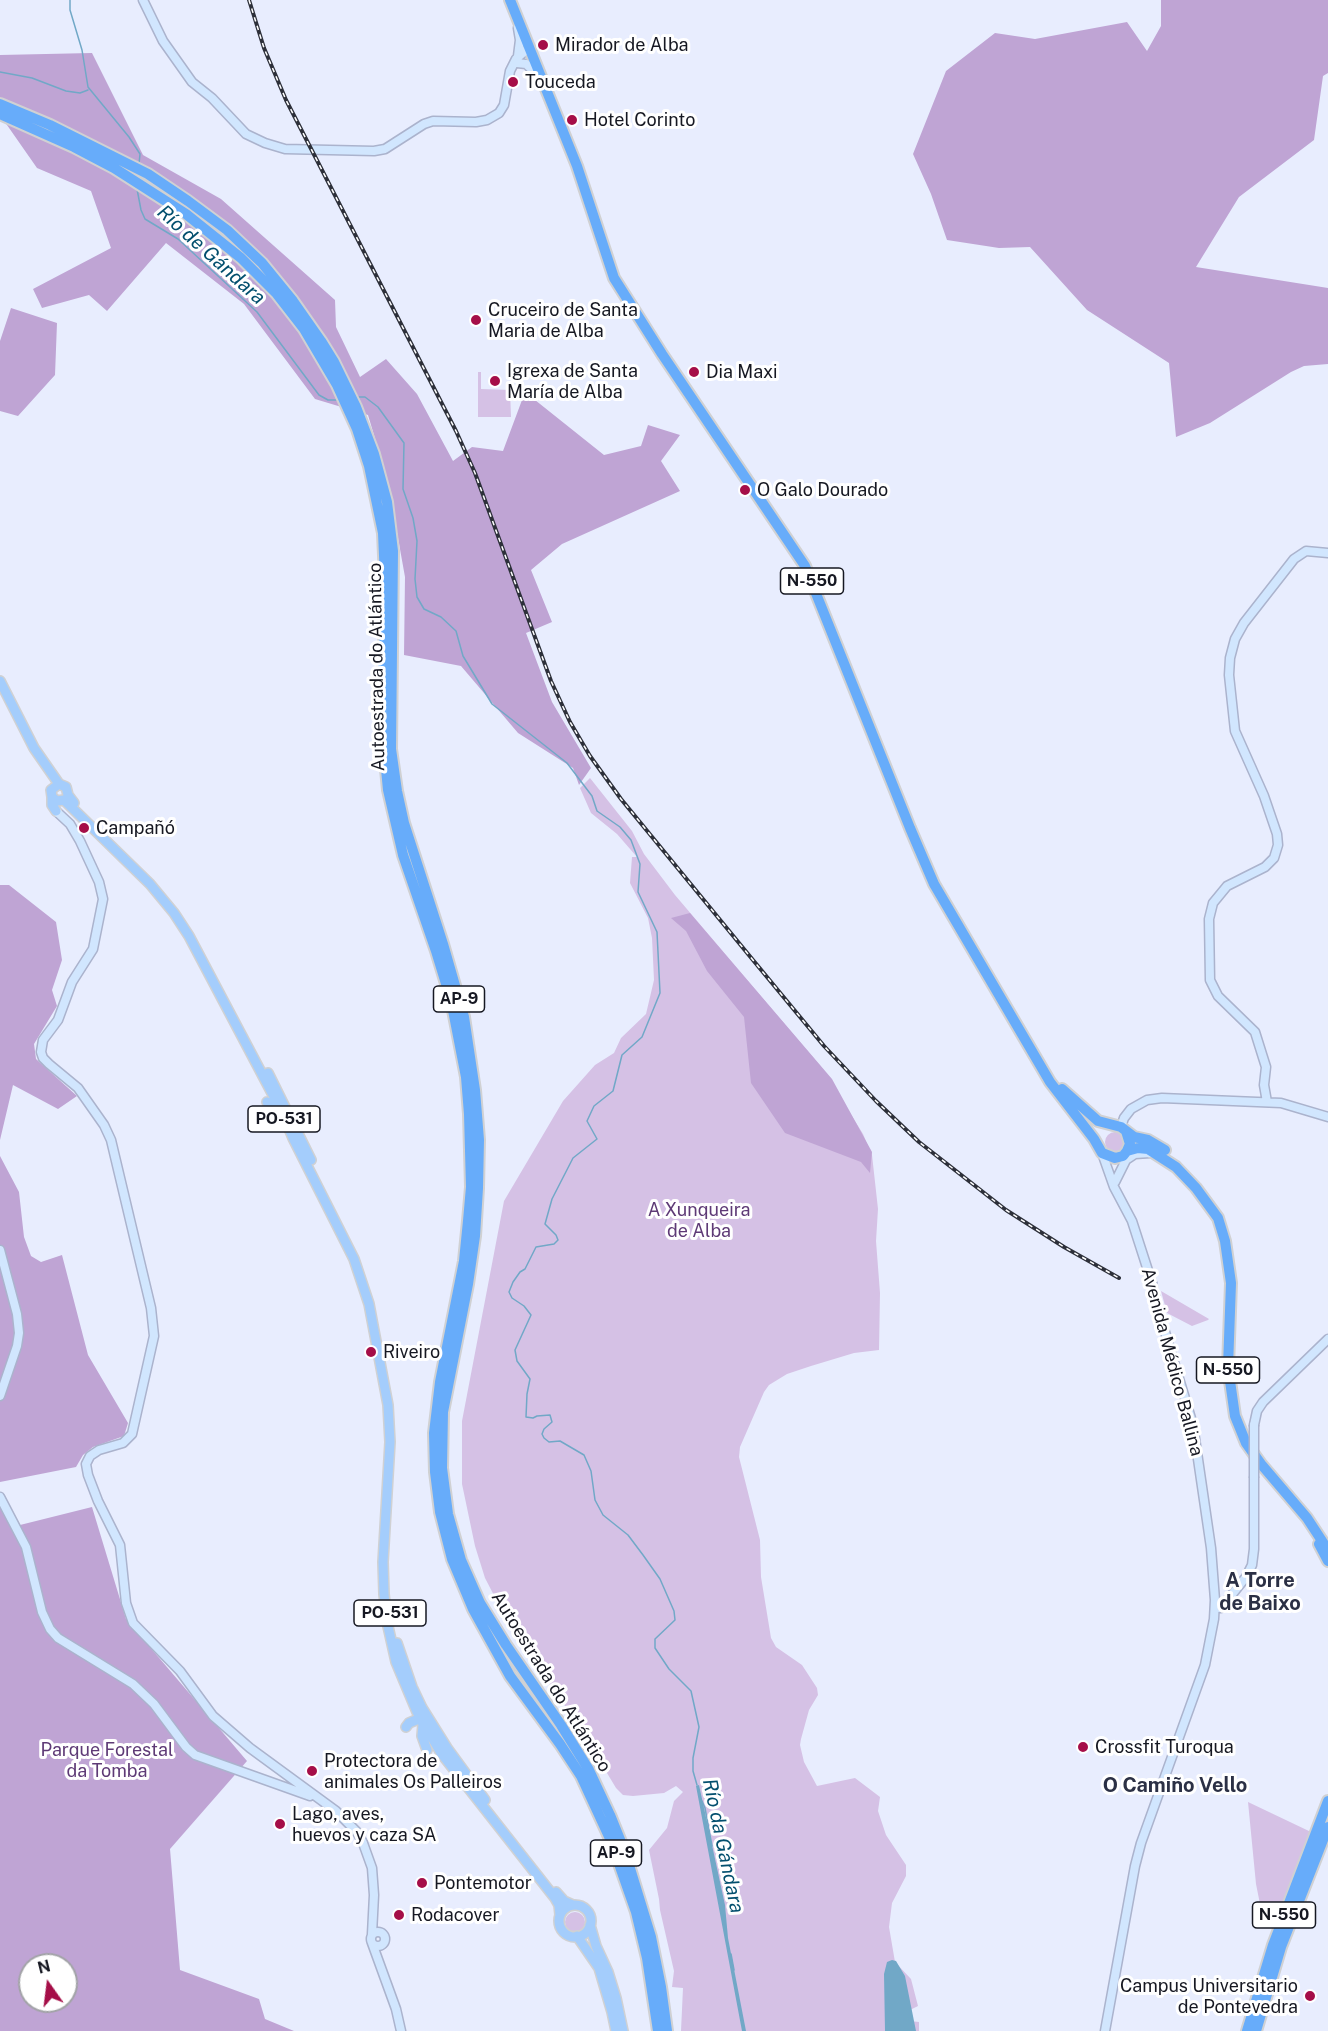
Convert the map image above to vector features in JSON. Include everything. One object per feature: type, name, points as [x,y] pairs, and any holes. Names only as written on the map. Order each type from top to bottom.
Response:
[{"type":"highway","name":"N-550","points":[[512,0],[577,166],[614,278],[651,337],[806,566],[934,885],[1036,1054],[1050,1082],[1100,1150]]},
{"type":"highway","name":"N-550","points":[[520,22],[529,51],[540,74]]},
{"type":"highway","name":"Autoestrada do Atlántico","points":[[0,104],[50,125],[148,174],[227,230],[262,263],[321,341],[356,407],[374,454],[387,501],[393,550],[391,749],[397,791],[406,833],[443,944],[464,1017],[472,1066],[479,1140],[475,1236],[443,1412],[442,1468],[448,1514],[461,1560],[480,1603],[589,1770],[610,1815],[637,1887],[651,1937],[667,2031]]},
{"type":"highway","name":"Autoestrada do Atlántico","points":[[0,114],[74,147],[124,174],[186,214],[241,258],[276,293],[304,329],[337,385],[357,429],[378,504],[384,544],[386,600],[381,728],[388,790],[404,855],[451,1000],[466,1077],[469,1114],[471,1187],[467,1231],[458,1293],[440,1382],[434,1433],[435,1472],[440,1512],[452,1559],[473,1610],[510,1676],[560,1743],[581,1776],[608,1832],[636,1912],[647,1958],[656,2009],[657,2031]]},
{"type":"highway","name":"N-550","points":[[1036,1054],[1067,1095],[1098,1121],[1119,1128],[1134,1137],[1148,1140],[1165,1150],[1189,1171],[1200,1185],[1218,1218],[1227,1250],[1231,1283],[1228,1367],[1234,1416],[1246,1443],[1307,1518],[1328,1550]]},
{"type":"highway","points":[[1124,1154],[1130,1139],[1119,1128],[1100,1134],[1100,1150],[1108,1157],[1124,1154],[1138,1148],[1157,1153]]},
{"type":"highway","name":"N-550","points":[[1157,1153],[1176,1167],[1196,1188],[1218,1218]]},
{"type":"highway","name":"N-550","points":[[1294,1503],[1328,1561]]},
{"type":"highway","name":"N-550","points":[[1247,2031],[1251,2011],[1273,1945],[1328,1801]]},
{"type":"highway","name":"N-550","points":[[1256,2031],[1281,1947],[1328,1827]]},
{"type":"main road","name":"PO-531","points":[[0,681],[58,795],[150,884],[174,913],[210,974],[271,1100],[354,1259],[365,1289],[386,1384],[390,1425],[383,1562],[384,1594],[391,1641],[407,1693],[441,1753],[555,1898],[559,1905],[561,1929],[568,1935],[577,1936],[599,1968],[616,2031]]},
{"type":"main road","points":[[0,688],[58,795]]},
{"type":"main road","name":"PO-531","points":[[58,795],[92,822],[146,874],[171,901],[192,931],[276,1087],[362,1267],[374,1308],[385,1360],[393,1414],[394,1448],[387,1591],[393,1628],[405,1667],[423,1708],[447,1748],[564,1901],[587,1910],[591,1918],[590,1925],[596,1946],[608,1972],[616,1998],[624,2031]]},
{"type":"main road","points":[[263,1066],[281,1107],[279,1113],[286,1114],[305,1146]]},
{"type":"main road","points":[[405,1667],[406,1679],[424,1723],[510,1837],[526,1853]]},
{"type":"main road","points":[[407,1693],[410,1711],[407,1725],[420,1720],[424,1723]]},
{"type":"main road","points":[[424,1723],[422,1736],[427,1750]]},
{"type":"main road","points":[[560,1915],[565,1908],[573,1905]]},
{"type":"main road","points":[[577,1936],[585,1933],[590,1925]]},
{"type":"street","points":[[143,0],[164,40],[192,82],[212,98],[243,131],[275,147],[300,151],[374,152],[401,141],[428,122],[487,120],[501,110],[512,65],[523,52],[529,51]]},
{"type":"street","points":[[518,60],[520,22]]},
{"type":"street","points":[[518,60],[540,74]]},
{"type":"street","points":[[1267,1102],[1264,1085],[1266,1069],[1255,1032],[1218,996],[1210,980],[1209,919],[1214,903],[1227,886],[1265,867],[1274,858],[1278,845],[1275,827],[1264,796],[1235,731],[1229,675],[1230,658],[1235,639],[1244,623],[1294,559],[1306,551],[1328,553]]},
{"type":"street","points":[[58,795],[99,882],[103,899],[93,949],[72,982],[58,1020],[43,1040],[41,1052],[43,1058],[78,1088],[104,1125],[111,1140],[151,1308],[154,1336],[132,1434],[123,1443],[93,1453],[87,1460],[86,1469],[98,1501],[120,1545],[126,1603],[133,1623],[180,1671],[213,1716],[250,1749],[347,1821],[363,1843],[369,1857],[374,1881],[372,1918],[376,1956],[396,2009],[401,2031]]},
{"type":"street","points":[[1119,1128],[1131,1109],[1146,1100],[1155,1099],[1267,1102],[1292,1105],[1328,1117]]},
{"type":"street","name":"Avenida Médico Ballina","points":[[1100,1150],[1132,1221],[1193,1425],[1211,1550],[1215,1608],[1212,1636],[1205,1665],[1135,1866],[1105,2031]]},
{"type":"street","points":[[1115,1182],[1126,1160],[1135,1154],[1157,1153]]},
{"type":"street","name":"Avenida Médico Ballina","points":[[1117,1192],[1114,1167],[1124,1154]]},
{"type":"street","points":[[0,1250],[20,1333],[0,1396]]},
{"type":"street","points":[[1215,1608],[1221,1608],[1246,1577],[1252,1565],[1256,1416],[1263,1402],[1328,1339]]},
{"type":"street","points":[[0,1497],[26,1547],[46,1621],[58,1638],[133,1684],[154,1704],[186,1747],[195,1755],[317,1797]]},
{"type":"street","points":[[250,1749],[268,1769],[268,1779]]},
{"type":"street","points":[[268,1779],[288,1777]]},
{"type":"street","points":[[280,1786],[287,1781],[288,1777]]},
{"type":"green space","points":[[1161,0],[1328,0],[1328,73],[1323,76],[1314,140],[1239,197],[1196,267],[1328,288],[1328,364],[1304,366],[1291,372],[1210,423],[1176,437],[1169,363],[1087,310],[1030,247],[999,248],[947,240],[931,194],[913,154],[946,71],[995,33],[1035,39],[1127,22],[1147,51],[1161,26]]},
{"type":"green space","points":[[92,53],[143,155],[221,199],[335,300],[336,327],[360,377],[386,359],[417,394],[453,461],[472,447],[503,451],[525,392],[604,455],[641,446],[648,425],[680,435],[661,461],[680,491],[562,544],[531,570],[552,622],[526,633],[552,702],[591,768],[579,785],[573,768],[518,733],[461,666],[404,655],[405,577],[388,482],[368,415],[315,399],[244,304],[166,243],[107,311],[89,295],[42,308],[33,289],[111,248],[91,191],[37,168],[0,115],[0,55]]},
{"type":"green space","points":[[11,308],[57,323],[55,375],[18,416],[0,411],[0,341]]},
{"type":"green space","points":[[478,372],[481,372],[481,389],[510,390],[511,417],[478,417]]},
{"type":"green space","name":"A Xunqueira de Alba","points":[[590,778],[632,831],[644,854],[675,895],[823,1069],[863,1134],[872,1155],[878,1209],[876,1241],[880,1293],[879,1350],[854,1353],[811,1366],[787,1374],[769,1385],[740,1447],[739,1457],[760,1540],[761,1577],[771,1638],[776,1647],[802,1665],[817,1688],[818,1695],[809,1710],[801,1739],[804,1762],[817,1786],[855,1778],[880,1797],[878,1811],[886,1835],[906,1865],[906,1876],[892,1903],[889,1927],[895,1962],[911,1979],[918,2006],[906,2012],[910,2021],[919,2022],[919,2031],[681,2031],[683,1988],[672,1987],[674,1971],[649,1850],[667,1828],[674,1801],[683,1792],[676,1786],[664,1793],[633,1796],[623,1795],[616,1788],[577,1723],[534,1662],[501,1609],[485,1578],[475,1546],[462,1484],[462,1421],[504,1201],[563,1101],[595,1065],[614,1053],[621,1038],[646,1014],[654,980],[652,938],[648,918],[630,883],[632,857],[637,857],[617,834],[591,813],[580,788]]},
{"type":"green space","points":[[0,885],[9,885],[56,922],[62,960],[52,990],[57,1006],[34,1044],[36,1059],[77,1096],[58,1109],[13,1085],[0,1140]]},
{"type":"green space","points":[[690,913],[832,1079],[872,1152],[870,1173],[861,1162],[785,1133],[751,1083],[744,1017],[707,971],[686,931],[671,918]]},
{"type":"green space","points":[[1111,1132],[1119,1132],[1125,1138],[1125,1146],[1119,1152],[1111,1152],[1105,1146],[1105,1138]]},
{"type":"green space","points":[[0,1156],[19,1192],[24,1237],[31,1256],[41,1262],[62,1255],[88,1355],[128,1423],[124,1436],[93,1447],[83,1455],[76,1467],[0,1482]]},
{"type":"green space","points":[[1161,1291],[1209,1319],[1192,1326],[1167,1313]]},
{"type":"green space","name":"Parque Forestal da Tomba","points":[[0,1504],[12,1527],[92,1507],[126,1619],[247,1761],[170,1849],[180,1970],[259,1999],[265,2019],[294,2031],[0,2031]]},
{"type":"green space","points":[[1248,1802],[1311,1832],[1273,1926],[1261,1909],[1256,1884]]},
{"type":"green space","points":[[571,1912],[579,1912],[585,1918],[585,1926],[579,1932],[571,1932],[565,1926],[565,1918]]},
{"type":"water","points":[[699,1785],[725,1905],[728,1938],[746,2031],[742,2031],[696,1786]]},
{"type":"water","points":[[896,1961],[905,1976],[916,2031],[885,2031],[884,1974],[887,1962]]},
{"type":"waterway","name":"Río de Gándara","points":[[70,0],[70,10],[82,50],[88,87],[129,137],[140,154],[139,164]]},
{"type":"waterway","points":[[0,72],[32,78],[66,91],[80,93],[88,90]]},
{"type":"waterway","name":"Río de Gándara","points":[[137,189],[145,219],[178,239],[257,312],[319,395],[328,400],[338,400]]},
{"type":"waterway","name":"Río da Gándara","points":[[359,397],[365,397],[378,407],[404,443],[403,489],[413,518],[417,541],[415,579],[417,597],[424,609],[441,617],[456,631],[463,656],[492,704],[567,763],[592,796],[597,811],[620,827],[631,840],[640,864],[638,892],[657,932],[660,993],[642,1037],[622,1055],[613,1091],[594,1106],[587,1121],[597,1139],[573,1158],[552,1199],[545,1224],[558,1240],[554,1244],[536,1247],[525,1269],[513,1282],[509,1292],[512,1298],[524,1306],[531,1315],[515,1350],[517,1361],[530,1379],[526,1417],[550,1415],[552,1422],[544,1429],[542,1434],[544,1438],[549,1442],[560,1441],[584,1455],[591,1471],[595,1500],[603,1515],[628,1535],[643,1555],[660,1579],[674,1611],[675,1620],[655,1639],[655,1648],[669,1669],[691,1691],[699,1727],[693,1758],[693,1771],[697,1785]]},
{"type":"waterway","name":"Río da Gándara","points":[[702,1801],[712,1846]]},
{"type":"waterway","name":"Río da Gándara","points":[[731,1954],[734,1970]]},
{"type":"railway","points":[[249,0],[264,48],[286,100],[456,431],[475,473],[551,681],[570,722],[590,756],[621,799],[824,1046],[876,1101],[919,1142],[1006,1210],[1119,1278]]},
{"type":"place","name":"Mirador de Alba","points":[[543,45]]},
{"type":"place","name":"Touceda","points":[[513,82]]},
{"type":"place","name":"Hotel Corinto","points":[[572,120]]},
{"type":"place","name":"Cruceiro de Santa Maria de Alba","points":[[476,320]]},
{"type":"place","name":"Dia Maxi","points":[[694,372]]},
{"type":"place","name":"Igrexa de Santa María de Alba","points":[[495,381]]},
{"type":"place","name":"O Galo Dourado","points":[[745,490]]},
{"type":"place","name":"Campañó","points":[[84,828]]},
{"type":"place","name":"Riveiro","points":[[371,1352]]},
{"type":"place","name":"Crossfit Turoqua","points":[[1083,1747]]},
{"type":"place","name":"Protectora de animales Os Palleiros","points":[[312,1771]]},
{"type":"place","name":"Lago, aves, huevos y caza SA","points":[[280,1824]]},
{"type":"place","name":"Pontemotor","points":[[422,1883]]},
{"type":"place","name":"Rodacover","points":[[399,1915]]},
{"type":"place","name":"Campus Universitario de Pontevedra","points":[[1310,1996]]},
{"type":"district","name":"A Torre de Baixo","points":[[1260,1592]]},
{"type":"district","name":"O Camiño Vello","points":[[1175,1786]]}]
